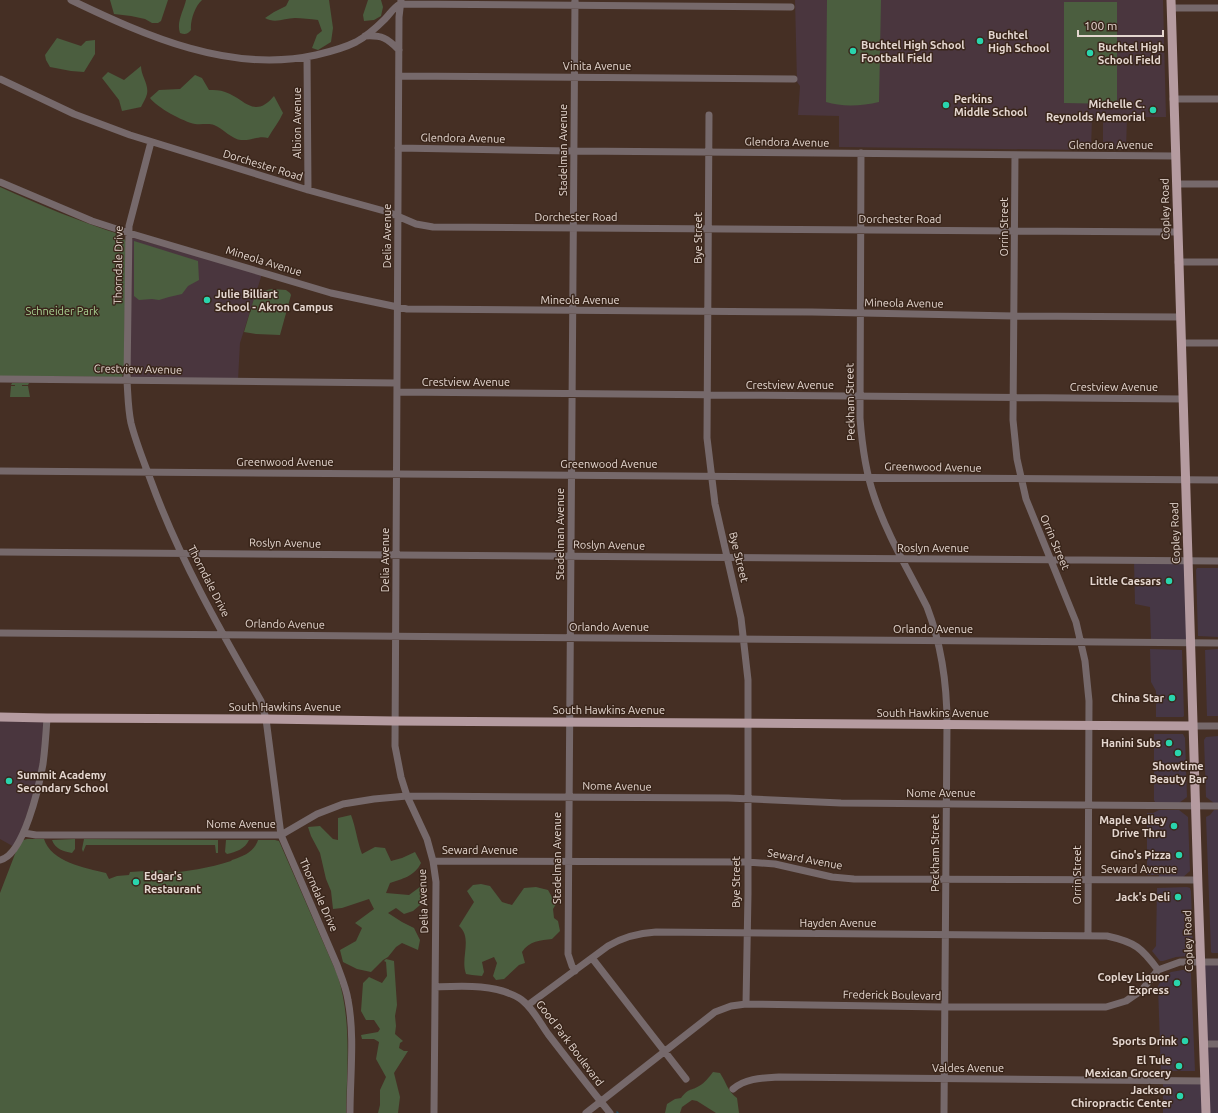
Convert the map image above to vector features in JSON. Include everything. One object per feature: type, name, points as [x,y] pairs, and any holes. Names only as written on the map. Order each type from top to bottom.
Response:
[{"type":"main road","name":"Copley Road","points":[[1171,4],[1200,963],[1206,1113]]},
{"type":"main road","name":"South Hawkins Avenue","points":[[0,717],[1193,726]]},
{"type":"street","points":[[71,0],[127,26],[192,48],[224,57],[258,60],[287,60],[307,57],[324,54],[347,46],[364,36],[385,18],[400,2],[575,3],[791,8]]},
{"type":"street","name":"Delia Avenue","points":[[400,2],[394,721],[396,759],[407,796],[425,834],[433,861],[436,887],[434,1113]]},
{"type":"street","name":"Stadelman Avenue","points":[[575,3],[570,722],[568,796],[568,954],[575,971]]},
{"type":"street","points":[[1171,4],[1218,8]]},
{"type":"street","points":[[364,36],[385,38],[399,50]]},
{"type":"street","name":"Albion Avenue","points":[[307,57],[308,190]]},
{"type":"street","name":"Vinita Avenue","points":[[399,76],[794,79]]},
{"type":"street","name":"Dorchester Road","points":[[0,79],[74,114],[151,142],[398,216],[416,224],[433,227],[1178,232]]},
{"type":"street","points":[[1174,99],[1218,99]]},
{"type":"street","name":"Bye Street","points":[[709,115],[707,438],[711,476],[721,530],[740,612],[748,680],[746,1004]]},
{"type":"street","name":"Thorndale Drive","points":[[151,142],[129,226],[127,381],[131,423],[164,516],[191,573],[261,701],[266,718],[280,835],[334,957],[346,991],[350,1024],[350,1113]]},
{"type":"street","name":"Glendora Avenue","points":[[398,148],[1175,156]]},
{"type":"street","name":"Peckham Street","points":[[861,153],[860,396],[862,444],[868,477],[880,511],[927,607],[938,641],[946,686],[944,1113]]},
{"type":"street","name":"Orrin Street","points":[[1015,155],[1014,442],[1021,479],[1030,512],[1069,602],[1081,641],[1089,692],[1088,935]]},
{"type":"street","name":"Mineola Avenue","points":[[0,182],[92,221],[129,233],[331,293],[397,308],[419,310],[1180,317]]},
{"type":"street","points":[[1177,184],[1218,184]]},
{"type":"street","points":[[1178,262],[1218,262]]},
{"type":"street","points":[[1181,343],[1218,343]]},
{"type":"street","name":"Crestview Avenue","points":[[0,379],[397,383]]},
{"type":"street","name":"Crestview Avenue","points":[[397,392],[1183,399]]},
{"type":"street","name":"Greenwood Avenue","points":[[0,471],[1218,480]]},
{"type":"street","name":"Roslyn Avenue","points":[[0,552],[1218,561]]},
{"type":"street","name":"Orlando Avenue","points":[[0,633],[1218,643]]},
{"type":"street","points":[[0,860],[14,851],[24,833],[40,777],[45,747],[47,718]]},
{"type":"street","name":"South Hawkins Avenue","points":[[1193,726],[1218,726]]},
{"type":"street","name":"Nome Avenue","points":[[24,833],[36,835],[280,835],[317,814],[344,804],[407,796],[748,798],[841,803],[1218,806]]},
{"type":"street","name":"Seward Avenue","points":[[433,861],[747,862],[775,864],[832,877],[854,879],[1198,880]]},
{"type":"street","name":"Hayden Avenue","points":[[528,1005],[616,941],[638,934],[656,932],[1088,935],[1116,938],[1136,946],[1145,952],[1158,970]]},
{"type":"street","points":[[592,958],[686,1080]]},
{"type":"street","points":[[1158,970],[1180,962],[1218,962]]},
{"type":"street","name":"Frederick Boulevard","points":[[586,1113],[715,1012],[731,1006],[746,1004],[944,1007],[1106,1007],[1126,1001],[1137,994],[1146,986],[1158,970]]},
{"type":"street","name":"Good Park Boulevard","points":[[436,987],[483,987],[496,989],[520,999],[528,1005],[548,1034],[610,1113]]},
{"type":"street","points":[[1204,1044],[1218,1044]]},
{"type":"street","name":"Valdes Avenue","points":[[733,1089],[748,1081],[765,1078],[1205,1081]]},
{"type":"shaded area","name":"Buchtel High School","points":[[795,0],[1163,0],[1166,117],[1127,117],[1126,150],[1103,149],[1103,119],[1092,118],[1091,150],[839,147],[839,116],[798,115],[800,86],[797,82]]},
{"type":"shaded area","points":[[133,238],[262,274],[240,343],[238,380],[132,377],[130,374]]},
{"type":"shaded area","points":[[1134,561],[1188,561],[1191,642],[1151,642],[1150,607],[1135,604]]},
{"type":"shaded area","points":[[1197,568],[1218,568],[1218,637],[1198,636]]},
{"type":"shaded area","points":[[1150,649],[1182,650],[1183,717],[1156,717],[1156,691],[1151,682]]},
{"type":"shaded area","points":[[1218,649],[1218,716],[1207,716],[1205,650]]},
{"type":"shaded area","points":[[0,717],[47,718],[43,764],[16,848],[0,839]]},
{"type":"shaded area","points":[[1154,734],[1183,734],[1185,738],[1187,797],[1179,803],[1156,804],[1154,800]]},
{"type":"shaded area","points":[[1218,736],[1218,803],[1214,803],[1206,797],[1204,740],[1206,737]]},
{"type":"shaded area","points":[[1159,810],[1179,810],[1188,817],[1190,871],[1182,878],[1159,878],[1159,875],[1147,875],[1147,813],[1153,813]]},
{"type":"shaded area","points":[[1214,810],[1218,810],[1218,953],[1211,952],[1206,817]]},
{"type":"shaded area","points":[[1157,888],[1190,888],[1191,891],[1193,953],[1189,956],[1176,957],[1160,961],[1152,951],[1156,946]]},
{"type":"shaded area","points":[[1218,962],[1218,1113],[1163,1113],[1163,1080],[1205,1080],[1200,963]]},
{"type":"shaded area","points":[[1190,969],[1191,974],[1195,1071],[1167,1071],[1161,1074],[1158,986],[1163,977],[1171,972]]},
{"type":"green space","points":[[110,0],[168,0],[161,21],[158,23],[152,23],[145,19],[114,14]]},
{"type":"green space","points":[[186,0],[202,0],[197,6],[191,22],[191,30],[188,33],[183,34],[180,33],[179,25]]},
{"type":"green space","points":[[289,0],[329,0],[333,28],[331,42],[318,50],[312,48],[317,35],[322,31],[318,20],[291,18],[272,21],[265,18],[286,6]]},
{"type":"green space","points":[[368,0],[381,0],[383,7],[381,16],[374,20],[364,21],[363,15]]},
{"type":"green space","name":"Buchtel High School Football Field","points":[[827,0],[881,0],[879,102],[839,105],[826,102]]},
{"type":"green space","name":"Buchtel High School Field","points":[[1064,2],[1117,2],[1117,104],[1064,103]]},
{"type":"green space","points":[[57,38],[81,46],[86,41],[95,40],[95,54],[84,72],[50,67],[45,55]]},
{"type":"green space","points":[[141,66],[147,87],[146,97],[141,107],[122,111],[119,100],[102,78],[108,72],[124,80]]},
{"type":"green space","points":[[195,75],[202,78],[209,90],[219,90],[225,92],[255,107],[267,103],[274,96],[283,113],[268,138],[261,137],[245,140],[238,139],[214,125],[190,123],[164,110],[150,98],[159,90],[180,89]]},
{"type":"green space","name":"Schneider Park","points":[[0,187],[60,213],[122,235],[126,242],[124,371],[122,377],[0,376]]},
{"type":"green space","points":[[134,241],[198,261],[199,280],[188,286],[182,294],[159,300],[139,300],[134,296]]},
{"type":"green space","points":[[272,289],[286,290],[291,295],[280,335],[244,332],[256,292]]},
{"type":"green space","points":[[12,383],[29,383],[28,385],[22,386],[28,386],[30,397],[10,397],[11,386],[15,386],[11,385]]},
{"type":"green space","points":[[351,815],[362,854],[375,847],[385,848],[391,861],[415,852],[421,863],[412,874],[390,883],[386,893],[409,895],[424,884],[426,900],[413,911],[404,914],[396,908],[388,913],[414,928],[420,940],[418,950],[402,943],[371,972],[357,969],[343,962],[340,950],[356,941],[362,928],[355,923],[374,909],[369,899],[342,908],[333,909],[331,891],[326,879],[320,853],[308,827],[320,826],[333,839],[338,840],[338,818]]},
{"type":"green space","points":[[27,839],[44,839],[48,847],[61,859],[79,866],[106,873],[109,879],[117,876],[129,875],[130,872],[161,870],[164,873],[206,868],[231,861],[244,855],[254,848],[258,840],[279,841],[337,974],[342,991],[348,1043],[346,1113],[0,1113],[0,893],[20,841]]},
{"type":"green space","points":[[75,839],[75,849],[72,853],[57,848],[52,840]]},
{"type":"green space","points":[[84,839],[218,840],[218,853],[216,853],[215,845],[86,845],[83,852],[82,849]]},
{"type":"green space","points":[[226,840],[249,840],[243,848],[227,854],[225,852]]},
{"type":"green space","points":[[481,884],[490,886],[502,902],[512,905],[524,888],[536,887],[548,890],[556,904],[553,909],[554,918],[558,921],[560,931],[552,939],[528,945],[522,952],[525,963],[519,965],[504,979],[496,980],[493,976],[497,963],[494,957],[482,962],[484,972],[482,976],[466,974],[464,961],[466,942],[463,931],[459,926],[474,902],[467,891],[473,885]]},
{"type":"green space","points":[[386,959],[394,961],[397,1005],[395,1016],[395,1034],[403,1041],[400,1043],[399,1048],[404,1051],[408,1051],[394,1073],[400,1097],[398,1113],[378,1113],[380,1105],[380,1090],[386,1077],[376,1059],[379,1042],[374,1039],[362,1039],[361,1035],[378,1032],[380,1029],[374,1020],[366,1020],[361,1011],[363,983],[369,977],[382,983],[387,976],[386,962],[384,961]]},
{"type":"green space","points":[[713,1072],[720,1073],[729,1090],[737,1098],[739,1113],[716,1113],[697,1101],[692,1100],[682,1107],[680,1113],[665,1113],[667,1104],[675,1099],[681,1098],[688,1091],[701,1085]]},
{"type":"place","name":"Buchtel High School","points":[[980,41]]},
{"type":"place","name":"Buchtel High School Football Field","points":[[853,51]]},
{"type":"place","name":"Buchtel High School Field","points":[[1090,53]]},
{"type":"place","name":"Perkins Middle School","points":[[946,105]]},
{"type":"place","name":"Michelle C. Reynolds Memorial","points":[[1153,110]]},
{"type":"place","name":"Julie Billiart School - Akron Campus","points":[[207,300]]},
{"type":"place","name":"Little Caesars","points":[[1169,581]]},
{"type":"place","name":"China Star","points":[[1172,698]]},
{"type":"place","name":"Hanini Subs","points":[[1169,743]]},
{"type":"place","name":"Showtime Beauty Bar","points":[[1178,753]]},
{"type":"place","name":"Summit Academy Secondary School","points":[[9,781]]},
{"type":"place","name":"Maple Valley Drive Thru","points":[[1174,826]]},
{"type":"place","name":"Gino's Pizza","points":[[1179,855]]},
{"type":"place","name":"Edgar's Restaurant","points":[[136,882]]},
{"type":"place","name":"Jack's Deli","points":[[1178,897]]},
{"type":"place","name":"Copley Liquor Express","points":[[1177,983]]},
{"type":"place","name":"Sports Drink","points":[[1185,1041]]},
{"type":"place","name":"El Tule Mexican Grocery","points":[[1179,1066]]},
{"type":"place","name":"Jackson Chiropractic Center","points":[[1180,1096]]}]
